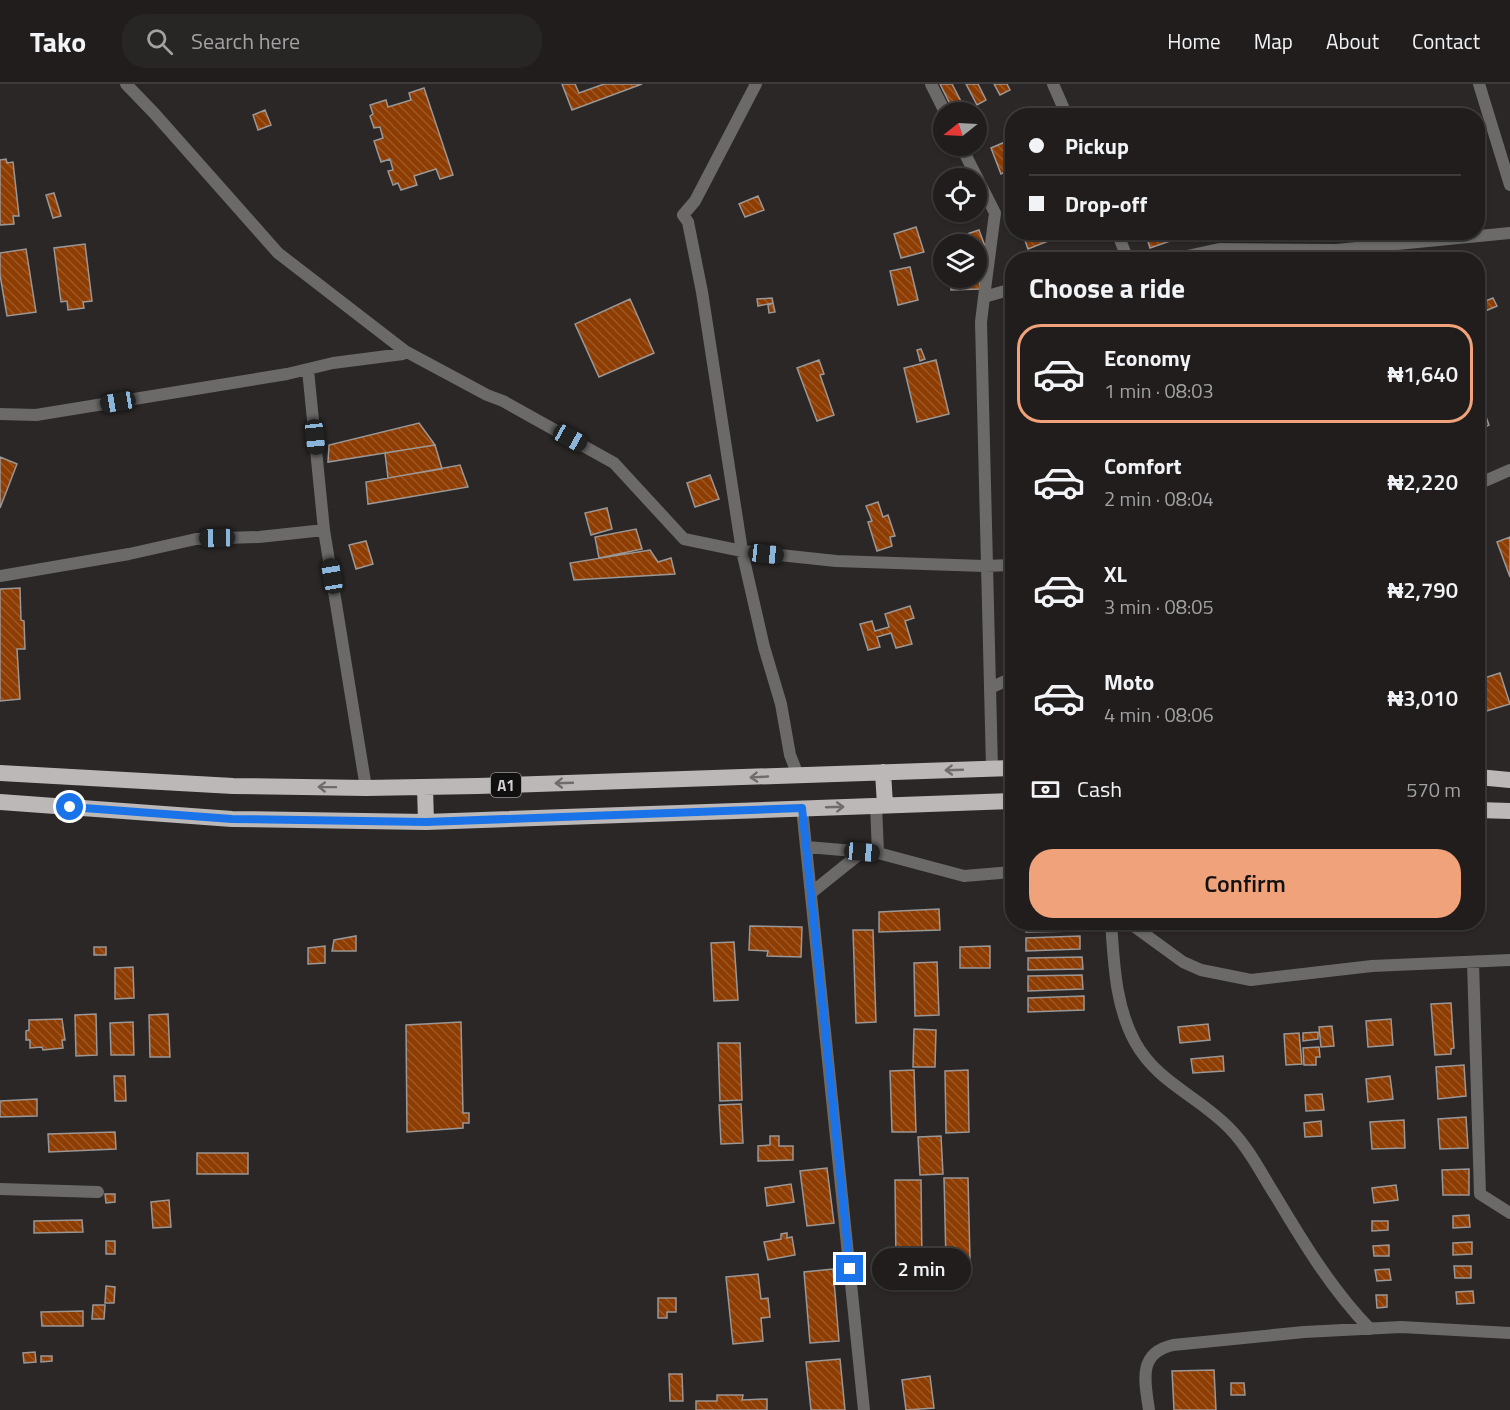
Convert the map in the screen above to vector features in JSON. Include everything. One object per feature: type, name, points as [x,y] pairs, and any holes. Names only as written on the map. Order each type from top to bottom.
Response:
[{"type":"highway","name":"A1","points":[[0,773],[233,786],[366,788],[1005,768]]},
{"type":"highway","points":[[880,805],[883,772]]},
{"type":"highway","points":[[1485,778],[1510,780]]},
{"type":"highway","points":[[425,787],[426,822]]},
{"type":"highway","name":"A1","points":[[0,802],[232,819],[426,822],[1005,801]]},
{"type":"highway","points":[[1485,810],[1510,811]]},
{"type":"street","points":[[126,84],[278,253],[405,351],[487,395],[503,401],[614,463],[684,539],[742,551],[836,561],[1005,565]]},
{"type":"street","points":[[756,84],[695,201],[683,215],[688,222],[702,292],[742,551],[764,647],[781,704],[790,755],[798,775]]},
{"type":"street","points":[[931,84],[940,102]]},
{"type":"street","points":[[1053,84],[1064,108]]},
{"type":"street","points":[[1479,84],[1510,185]]},
{"type":"street","points":[[967,156],[995,213],[981,322],[992,768]]},
{"type":"street","points":[[1485,235],[1510,233]]},
{"type":"street","points":[[1205,252],[1219,249],[1336,250],[1438,240]]},
{"type":"street","points":[[984,297],[1005,291]]},
{"type":"street","points":[[0,414],[36,415],[308,370],[333,363],[403,354],[405,351]]},
{"type":"street","points":[[308,370],[324,530],[366,788]]},
{"type":"street","points":[[1485,481],[1510,470]]},
{"type":"street","points":[[0,576],[129,554],[195,539],[259,537],[324,530]]},
{"type":"street","points":[[990,688],[1005,681]]},
{"type":"street","points":[[878,854],[880,805]]},
{"type":"street","points":[[802,808],[864,1410]]},
{"type":"street","points":[[807,847],[878,854],[964,876],[1005,873]]},
{"type":"street","points":[[811,893],[862,852]]},
{"type":"street","points":[[1111,930],[1114,972],[1120,1006],[1135,1042],[1144,1056],[1156,1071],[1211,1111],[1231,1130],[1248,1151],[1317,1263],[1370,1329]]},
{"type":"street","points":[[1139,930],[1183,962],[1202,970],[1235,978],[1262,980],[1372,966],[1510,960]]},
{"type":"street","points":[[1473,962],[1480,1194],[1510,1214]]},
{"type":"street","points":[[0,1189],[98,1192]]},
{"type":"street","points":[[1149,1410],[1144,1379],[1146,1365],[1163,1347],[1292,1334],[1414,1327],[1510,1333]]},
{"type":"building","points":[[562,84],[575,84],[579,93],[604,84],[642,84],[572,110]]},
{"type":"building","points":[[940,84],[952,84],[961,102],[949,102]]},
{"type":"building","points":[[966,84],[978,84],[986,100],[975,102]]},
{"type":"building","points":[[994,84],[1007,84],[1010,90],[1000,95]]},
{"type":"building","points":[[424,88],[453,175],[440,179],[436,169],[414,176],[417,185],[401,190],[398,183],[393,185],[388,171],[393,170],[390,159],[381,162],[374,141],[383,138],[380,127],[374,128],[370,116],[373,114],[370,105],[386,100],[388,107],[411,100],[409,93]]},
{"type":"building","points":[[265,110],[271,125],[258,130],[253,115]]},
{"type":"building","points":[[1005,142],[1005,172],[1001,174],[991,148]]},
{"type":"building","points":[[6,159],[7,163],[13,162],[19,216],[13,216],[14,224],[0,225],[0,160]]},
{"type":"building","points":[[54,193],[61,216],[53,218],[46,195]]},
{"type":"building","points":[[758,196],[764,210],[745,217],[739,204]]},
{"type":"building","points":[[916,227],[924,252],[901,258],[894,234]]},
{"type":"building","points":[[979,230],[980,234],[967,234]]},
{"type":"building","points":[[1025,240],[1051,240],[1028,249]]},
{"type":"building","points":[[1148,240],[1173,240],[1150,248]]},
{"type":"building","points":[[85,244],[92,301],[83,302],[84,308],[68,310],[67,301],[61,302],[54,248]]},
{"type":"building","points":[[26,249],[36,312],[7,316],[0,275],[0,253]]},
{"type":"building","points":[[910,267],[918,300],[898,305],[890,271]]},
{"type":"building","points":[[951,288],[980,289],[951,290]]},
{"type":"building","points":[[772,298],[773,303],[758,306],[757,299]]},
{"type":"building","points":[[1493,298],[1497,306],[1485,311],[1485,301]]},
{"type":"building","points":[[630,299],[654,353],[599,377],[575,324]]},
{"type":"building","points":[[773,303],[775,312],[769,313],[768,305]]},
{"type":"building","points":[[921,349],[925,359],[920,361],[917,350]]},
{"type":"building","points":[[819,360],[824,374],[820,375],[834,415],[817,421],[797,368]]},
{"type":"building","points":[[936,360],[949,414],[917,422],[904,368]]},
{"type":"building","points":[[1485,414],[1489,425],[1485,427]]},
{"type":"building","points":[[419,423],[435,445],[328,462],[329,445]]},
{"type":"building","points":[[435,445],[442,469],[388,478],[385,453]]},
{"type":"building","points":[[0,457],[17,464],[0,508]]},
{"type":"building","points":[[460,465],[468,487],[368,504],[366,482]]},
{"type":"building","points":[[710,475],[719,499],[695,507],[687,483]]},
{"type":"building","points":[[878,502],[883,517],[888,515],[895,536],[890,537],[892,546],[877,551],[868,522],[872,521],[866,506]]},
{"type":"building","points":[[607,508],[612,529],[591,535],[585,513]]},
{"type":"building","points":[[636,529],[642,549],[599,558],[595,537]]},
{"type":"building","points":[[1510,537],[1510,577],[1497,542]]},
{"type":"building","points":[[366,541],[373,564],[356,569],[349,545]]},
{"type":"building","points":[[650,550],[658,562],[671,558],[675,574],[574,580],[570,563]]},
{"type":"building","points":[[20,588],[25,649],[17,649],[20,699],[0,701],[0,589]]},
{"type":"building","points":[[910,606],[914,618],[905,621],[912,644],[896,648],[891,633],[877,637],[880,647],[868,650],[860,624],[872,621],[875,631],[889,627],[885,614]]},
{"type":"building","points":[[1500,673],[1510,704],[1485,711],[1485,678]]},
{"type":"building","points":[[939,909],[940,930],[879,932],[879,912]]},
{"type":"building","points":[[750,926],[802,927],[801,957],[767,956],[768,951],[749,950]]},
{"type":"building","points":[[853,930],[873,930],[876,1022],[856,1023]]},
{"type":"building","points":[[1026,930],[1078,930],[1078,931],[1026,932]]},
{"type":"building","points":[[356,936],[356,951],[332,951],[334,940]]},
{"type":"building","points":[[1080,936],[1080,949],[1026,951],[1026,938]]},
{"type":"building","points":[[734,942],[738,1000],[714,1001],[711,943]]},
{"type":"building","points":[[325,946],[325,963],[308,964],[308,948]]},
{"type":"building","points":[[990,946],[990,968],[960,968],[960,947]]},
{"type":"building","points":[[94,947],[106,947],[106,955],[94,955]]},
{"type":"building","points":[[1082,957],[1083,969],[1028,970],[1028,958]]},
{"type":"building","points":[[937,962],[939,1015],[915,1016],[914,963]]},
{"type":"building","points":[[133,967],[134,998],[115,999],[115,968]]},
{"type":"building","points":[[1082,975],[1083,989],[1028,991],[1028,976]]},
{"type":"building","points":[[1084,996],[1084,1010],[1028,1012],[1028,998]]},
{"type":"building","points":[[1451,1003],[1454,1048],[1451,1049],[1451,1054],[1435,1055],[1431,1004]]},
{"type":"building","points":[[96,1014],[97,1055],[76,1056],[75,1015]]},
{"type":"building","points":[[168,1014],[170,1057],[150,1057],[149,1015]]},
{"type":"building","points":[[62,1019],[65,1040],[62,1040],[63,1048],[43,1050],[42,1047],[30,1048],[30,1040],[26,1040],[29,1020]]},
{"type":"building","points":[[1391,1019],[1393,1045],[1368,1047],[1366,1021]]},
{"type":"building","points":[[133,1022],[134,1055],[111,1055],[110,1023]]},
{"type":"building","points":[[461,1022],[463,1113],[469,1113],[469,1123],[463,1123],[463,1128],[407,1132],[406,1025]]},
{"type":"building","points":[[1208,1024],[1210,1040],[1180,1043],[1178,1027]]},
{"type":"building","points":[[1332,1026],[1334,1046],[1321,1047],[1319,1027]]},
{"type":"building","points":[[914,1029],[936,1030],[935,1067],[913,1067]]},
{"type":"building","points":[[1318,1032],[1318,1039],[1303,1041],[1303,1033]]},
{"type":"building","points":[[1299,1033],[1302,1064],[1286,1065],[1284,1034]]},
{"type":"building","points":[[718,1043],[740,1043],[742,1100],[720,1101]]},
{"type":"building","points":[[1319,1047],[1320,1057],[1316,1057],[1316,1065],[1304,1065],[1303,1048]]},
{"type":"building","points":[[1223,1056],[1224,1071],[1193,1073],[1191,1059]]},
{"type":"building","points":[[1464,1065],[1466,1096],[1438,1099],[1436,1067]]},
{"type":"building","points":[[914,1070],[916,1132],[892,1132],[890,1071]]},
{"type":"building","points":[[968,1070],[969,1132],[946,1133],[945,1071]]},
{"type":"building","points":[[114,1076],[125,1076],[126,1101],[115,1101]]},
{"type":"building","points":[[1390,1076],[1393,1099],[1368,1102],[1366,1079]]},
{"type":"building","points":[[1322,1094],[1324,1110],[1306,1111],[1305,1095]]},
{"type":"building","points":[[37,1099],[37,1116],[0,1117],[0,1101]]},
{"type":"building","points":[[741,1104],[743,1143],[721,1144],[719,1105]]},
{"type":"building","points":[[1466,1117],[1468,1148],[1440,1149],[1438,1119]]},
{"type":"building","points":[[1404,1120],[1405,1148],[1372,1149],[1370,1122]]},
{"type":"building","points":[[1321,1121],[1322,1136],[1305,1137],[1304,1123]]},
{"type":"building","points":[[115,1132],[116,1149],[49,1152],[48,1134]]},
{"type":"building","points":[[770,1136],[779,1136],[779,1146],[793,1146],[793,1160],[758,1161],[758,1146],[770,1145]]},
{"type":"building","points":[[941,1136],[943,1174],[920,1175],[918,1137]]},
{"type":"building","points":[[197,1153],[248,1153],[248,1174],[197,1174]]},
{"type":"building","points":[[827,1168],[834,1223],[807,1226],[800,1171]]},
{"type":"building","points":[[1469,1169],[1469,1195],[1443,1195],[1442,1170]]},
{"type":"building","points":[[944,1178],[968,1178],[970,1260],[946,1261]]},
{"type":"building","points":[[895,1180],[921,1180],[922,1264],[896,1264]]},
{"type":"building","points":[[791,1184],[794,1202],[767,1206],[765,1188]]},
{"type":"building","points":[[1396,1185],[1398,1200],[1374,1203],[1372,1188]]},
{"type":"building","points":[[105,1194],[115,1194],[115,1202],[106,1203]]},
{"type":"building","points":[[169,1200],[171,1227],[153,1228],[151,1202]]},
{"type":"building","points":[[1469,1215],[1470,1227],[1453,1228],[1453,1216]]},
{"type":"building","points":[[82,1220],[83,1232],[34,1233],[34,1221]]},
{"type":"building","points":[[1372,1221],[1388,1221],[1388,1230],[1372,1231]]},
{"type":"building","points":[[787,1233],[787,1238],[792,1237],[795,1255],[768,1260],[764,1242],[781,1239],[781,1234]]},
{"type":"building","points":[[106,1241],[115,1241],[115,1254],[106,1254]]},
{"type":"building","points":[[1472,1242],[1472,1254],[1453,1255],[1453,1243]]},
{"type":"building","points":[[1389,1245],[1389,1256],[1374,1256],[1373,1246]]},
{"type":"building","points":[[1454,1266],[1471,1266],[1471,1278],[1455,1278]]},
{"type":"building","points":[[833,1269],[839,1341],[810,1343],[804,1272]]},
{"type":"building","points":[[1389,1269],[1391,1280],[1377,1281],[1375,1270]]},
{"type":"building","points":[[758,1274],[761,1299],[768,1298],[770,1317],[761,1318],[763,1341],[733,1344],[726,1277]]},
{"type":"building","points":[[106,1286],[115,1287],[114,1303],[105,1303]]},
{"type":"building","points":[[1473,1291],[1474,1303],[1457,1304],[1456,1292]]},
{"type":"building","points":[[1376,1295],[1387,1295],[1387,1307],[1377,1308]]},
{"type":"building","points":[[658,1298],[676,1298],[676,1312],[667,1312],[667,1318],[658,1318]]},
{"type":"building","points":[[93,1305],[105,1305],[104,1319],[92,1319]]},
{"type":"building","points":[[83,1311],[83,1326],[42,1326],[41,1312]]},
{"type":"building","points":[[35,1352],[36,1362],[24,1363],[23,1353]]},
{"type":"building","points":[[41,1356],[52,1356],[52,1361],[41,1362]]},
{"type":"building","points":[[840,1359],[845,1410],[811,1410],[806,1362]]},
{"type":"building","points":[[1214,1370],[1216,1410],[1174,1410],[1172,1371]]},
{"type":"building","points":[[669,1374],[682,1374],[683,1401],[670,1401]]},
{"type":"building","points":[[930,1376],[934,1408],[906,1410],[902,1380]]},
{"type":"building","points":[[1231,1383],[1244,1383],[1245,1395],[1231,1395]]},
{"type":"building","points":[[717,1395],[743,1395],[742,1400],[767,1399],[767,1410],[696,1410],[696,1401],[717,1401]]},
{"type":"route","points":[[70,807],[232,819],[426,822],[802,808],[850,1269]]}]
